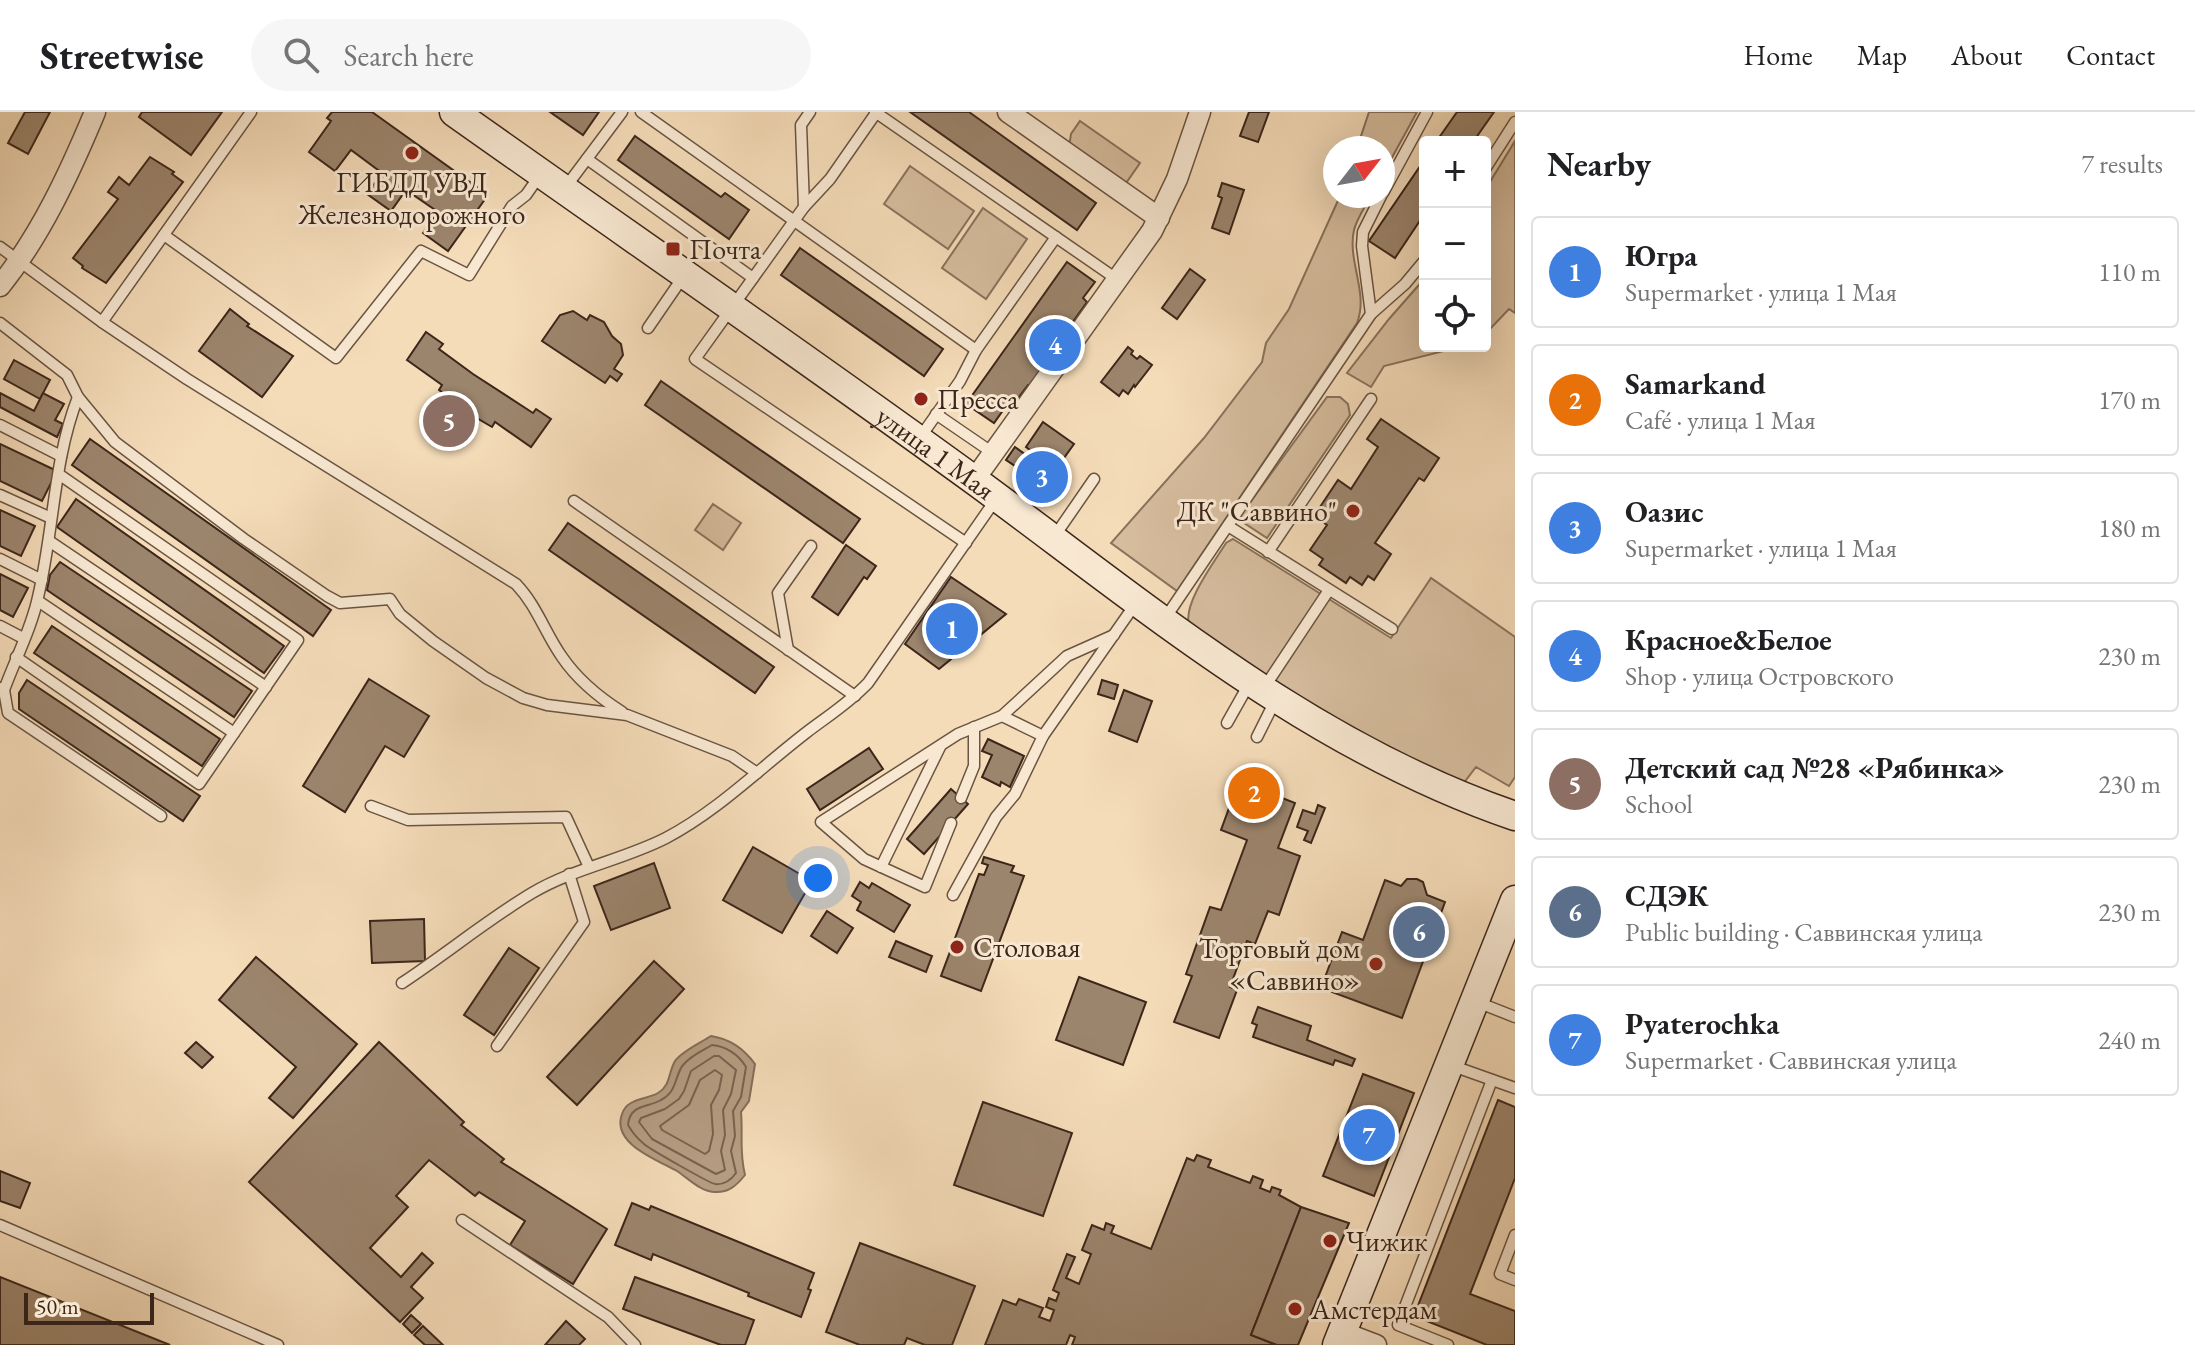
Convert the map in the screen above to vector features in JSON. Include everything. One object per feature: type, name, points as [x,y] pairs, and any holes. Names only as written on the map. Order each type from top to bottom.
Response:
[{"type":"street","points":[[0,286],[75,160],[95,112]]},
{"type":"street","name":"улица 1 Мая","points":[[454,112],[974,480],[1262,691],[1364,752],[1414,777],[1515,816]]},
{"type":"street","points":[[1008,112],[1159,218]]},
{"type":"street","points":[[974,480],[1159,218],[1177,179],[1200,112]]},
{"type":"street","points":[[1376,1345],[1340,1338],[1515,900]]},
{"type":"lane","points":[[102,322],[251,112]]},
{"type":"lane","points":[[164,235],[336,358],[421,251],[469,275],[512,206],[587,159],[622,112]]},
{"type":"lane","points":[[641,112],[976,350]]},
{"type":"lane","points":[[804,207],[801,125],[810,112]]},
{"type":"lane","points":[[966,543],[695,359],[804,207],[830,179],[875,112],[1118,280]]},
{"type":"lane","points":[[1395,170],[1427,112]]},
{"type":"lane","points":[[1491,160],[1515,122]]},
{"type":"lane","points":[[587,159],[753,278]]},
{"type":"lane","points":[[1371,314],[1362,246],[1363,232],[1375,208]]},
{"type":"lane","points":[[918,441],[960,381],[976,350],[1056,237]]},
{"type":"lane","points":[[0,247],[102,322],[187,379],[516,584],[537,610],[558,651],[579,678],[611,705],[627,715],[732,756],[757,773]]},
{"type":"lane","points":[[1164,620],[1371,314],[1419,267]]},
{"type":"lane","points":[[648,328],[684,275]]},
{"type":"lane","points":[[0,323],[67,375],[78,397],[115,442],[244,539],[327,596],[340,603],[390,599],[400,614],[433,641],[486,678],[523,698],[547,705],[627,715]]},
{"type":"lane","points":[[78,397],[67,424],[38,601],[2,689],[8,713],[161,816]]},
{"type":"lane","points":[[1268,552],[1371,399]]},
{"type":"lane","points":[[936,414],[993,453]]},
{"type":"lane","points":[[0,425],[61,456]]},
{"type":"lane","points":[[16,657],[199,784],[298,640],[60,475]]},
{"type":"lane","points":[[1053,538],[1094,479]]},
{"type":"lane","points":[[0,495],[51,518]]},
{"type":"lane","points":[[402,983],[532,894],[569,874],[667,837],[722,802],[855,696],[868,683],[997,497]]},
{"type":"lane","points":[[574,501],[855,696]]},
{"type":"lane","points":[[1228,526],[1392,629]]},
{"type":"lane","points":[[49,541],[266,687]]},
{"type":"lane","points":[[788,650],[778,593],[811,546]]},
{"type":"lane","points":[[0,559],[42,580]]},
{"type":"lane","points":[[1227,723],[1262,691],[1329,590]]},
{"type":"lane","points":[[953,895],[996,817],[1015,794],[1043,736],[1137,600]]},
{"type":"lane","points":[[38,601],[234,733]]},
{"type":"lane","points":[[0,626],[23,638]]},
{"type":"lane","points":[[951,823],[925,887],[864,859],[821,822],[941,745],[1002,716],[1067,656],[1114,635]]},
{"type":"lane","points":[[1257,737],[1262,691]]},
{"type":"lane","points":[[1002,716],[1043,736]]},
{"type":"lane","points":[[961,798],[974,766],[974,727]]},
{"type":"lane","points":[[881,867],[941,745]]},
{"type":"lane","points":[[371,806],[408,820],[566,817],[589,867]]},
{"type":"lane","points":[[497,1046],[584,922],[569,874]]},
{"type":"lane","points":[[1475,1002],[1515,1017]]},
{"type":"lane","points":[[1450,1065],[1515,1088]]},
{"type":"lane","points":[[1448,1345],[1398,1325],[1492,1080]]},
{"type":"lane","points":[[462,1220],[608,1317],[635,1345]]},
{"type":"lane","points":[[0,1225],[278,1345]]},
{"type":"lane","points":[[1515,1235],[1500,1274],[1515,1280]]},
{"type":"shaded area","points":[[1369,112],[1417,112],[1395,152],[1395,136],[1361,136]]},
{"type":"shaded area","points":[[1080,121],[1140,163],[1124,186],[1069,147],[1071,134]]},
{"type":"shaded area","points":[[1515,141],[1515,313],[1509,309],[1491,328],[1491,208],[1491,180]]},
{"type":"shaded area","points":[[910,166],[974,211],[948,249],[884,204]]},
{"type":"shaded area","points":[[983,208],[1027,239],[986,299],[942,268]]},
{"type":"shaded area","points":[[1335,208],[1364,208],[1354,230],[1353,242],[1361,300],[1357,323],[1177,591],[1111,543],[1204,438],[1262,362],[1266,343],[1289,309]]},
{"type":"shaded area","points":[[1419,285],[1419,352],[1440,352],[1384,366],[1371,387],[1347,373]]},
{"type":"shaded area","points":[[1327,397],[1340,397],[1348,404],[1350,415],[1267,538],[1238,519]]},
{"type":"shaded area","points":[[713,504],[741,523],[723,550],[695,530]]},
{"type":"shaded area","points":[[1233,539],[1391,638],[1431,578],[1515,637],[1515,777],[1509,786],[1476,767],[1459,784],[1369,743],[1189,624],[1188,615],[1201,582],[1226,543]]},
{"type":"water","points":[[711,1036],[736,1045],[755,1064],[749,1101],[741,1112],[745,1175],[732,1188],[719,1192],[699,1187],[638,1150],[623,1134],[620,1125],[628,1105],[662,1090],[678,1057]]},
{"type":"building","points":[[25,112],[50,112],[28,154],[8,143]]},
{"type":"building","points":[[142,112],[222,112],[191,155],[139,117]]},
{"type":"building","points":[[332,112],[372,112],[488,195],[448,251],[423,233],[438,212],[406,190],[391,211],[367,194],[382,173],[351,150],[335,171],[309,152],[331,121],[327,118]]},
{"type":"building","points":[[550,112],[599,112],[583,135]]},
{"type":"building","points":[[910,112],[969,112],[1096,203],[1077,230]]},
{"type":"building","points":[[1249,112],[1269,112],[1258,142],[1240,136]]},
{"type":"building","points":[[1457,112],[1494,112],[1477,136],[1440,136]]},
{"type":"building","points":[[635,136],[721,197],[725,193],[749,210],[729,239],[618,160]]},
{"type":"building","points":[[150,157],[174,172],[172,174],[183,182],[106,283],[82,268],[73,258],[118,199],[108,192],[119,177],[129,185]]},
{"type":"building","points":[[1419,168],[1419,222],[1395,258],[1369,241],[1392,208],[1395,208],[1395,203]]},
{"type":"building","points":[[1222,183],[1244,190],[1229,234],[1212,228],[1222,198],[1218,196]]},
{"type":"building","points":[[800,248],[943,349],[924,376],[781,275]]},
{"type":"building","points":[[1067,262],[1095,282],[1083,298],[1087,302],[1043,364],[1046,366],[1031,387],[1028,385],[1013,405],[1009,402],[994,423],[966,404]]},
{"type":"building","points":[[1190,269],[1205,280],[1177,319],[1162,308]]},
{"type":"building","points":[[230,309],[249,324],[247,326],[293,356],[262,397],[199,351]]},
{"type":"building","points":[[573,311],[587,320],[590,315],[604,322],[621,344],[623,355],[614,369],[622,374],[617,381],[610,376],[605,383],[542,341],[560,315]]},
{"type":"building","points":[[426,332],[443,344],[439,349],[473,374],[533,413],[536,409],[551,419],[531,447],[495,422],[492,427],[453,404],[454,401],[439,390],[442,385],[407,360]]},
{"type":"building","points":[[1128,347],[1137,359],[1140,356],[1152,365],[1128,394],[1123,390],[1119,396],[1101,382]]},
{"type":"building","points":[[14,360],[50,380],[40,399],[4,379]]},
{"type":"building","points":[[661,381],[860,519],[843,543],[645,405]]},
{"type":"building","points":[[0,393],[34,411],[43,393],[64,404],[55,420],[63,424],[57,437],[0,407]]},
{"type":"building","points":[[1381,419],[1439,458],[1424,481],[1419,478],[1375,543],[1391,554],[1374,580],[1368,576],[1362,585],[1350,577],[1346,583],[1319,565],[1323,559],[1310,550],[1327,525],[1323,522],[1325,511],[1320,507],[1338,480],[1351,489],[1378,447],[1367,439]]},
{"type":"building","points":[[1043,422],[1074,444],[1056,469],[1026,447]]},
{"type":"building","points":[[90,439],[331,610],[313,636],[72,465]]},
{"type":"building","points":[[0,444],[57,471],[42,501],[0,481]]},
{"type":"building","points":[[1015,447],[1033,460],[1024,472],[1006,460]]},
{"type":"building","points":[[1045,468],[1059,479],[1051,491],[1036,481]]},
{"type":"building","points":[[76,499],[284,646],[264,673],[57,527]]},
{"type":"building","points":[[0,510],[35,526],[21,556],[0,546]]},
{"type":"building","points":[[568,523],[774,667],[755,693],[549,550]]},
{"type":"building","points":[[846,545],[876,566],[867,579],[864,577],[838,615],[812,597]]},
{"type":"building","points":[[60,562],[252,691],[234,717],[47,590],[50,575]]},
{"type":"building","points":[[0,574],[28,588],[13,617],[0,610]]},
{"type":"building","points":[[951,577],[1006,614],[939,669],[905,644]]},
{"type":"building","points":[[52,626],[220,739],[202,766],[34,653]]},
{"type":"building","points":[[369,679],[429,716],[404,757],[385,746],[345,812],[303,786]]},
{"type":"building","points":[[27,680],[200,796],[183,821],[19,709],[19,693]]},
{"type":"building","points":[[1102,680],[1118,685],[1114,699],[1098,694]]},
{"type":"building","points":[[1124,690],[1152,701],[1137,742],[1109,731]]},
{"type":"building","points":[[988,739],[1024,756],[1010,787],[1001,782],[1000,786],[982,777],[992,755],[982,751]]},
{"type":"building","points":[[869,748],[883,769],[820,810],[807,789]]},
{"type":"building","points":[[1239,781],[1295,803],[1278,848],[1300,856],[1279,915],[1268,911],[1255,944],[1247,941],[1230,987],[1237,990],[1219,1038],[1174,1022],[1192,976],[1186,974],[1210,907],[1221,910],[1247,840],[1221,830]]},
{"type":"building","points":[[951,789],[968,804],[924,854],[907,839]]},
{"type":"building","points":[[1318,805],[1325,808],[1311,843],[1304,840],[1308,831],[1297,827],[1303,810],[1315,814]]},
{"type":"building","points":[[753,847],[812,881],[782,933],[723,900]]},
{"type":"building","points":[[984,857],[1014,866],[1011,872],[1024,876],[981,991],[941,976],[979,874],[984,875],[988,865],[982,863]]},
{"type":"building","points":[[654,863],[670,908],[611,930],[594,886]]},
{"type":"building","name":"Торговый дом «Саввино»","points":[[1407,879],[1423,882],[1427,895],[1445,902],[1402,1018],[1321,988],[1342,932],[1363,940],[1385,880],[1401,886]]},
{"type":"building","points":[[860,882],[869,888],[872,883],[910,905],[894,932],[857,910],[861,902],[852,896]]},
{"type":"building","points":[[827,911],[853,928],[837,953],[811,936]]},
{"type":"building","points":[[424,919],[425,961],[372,963],[370,921]]},
{"type":"building","points":[[896,941],[932,956],[926,972],[889,957]]},
{"type":"building","points":[[509,948],[539,968],[494,1035],[464,1015]]},
{"type":"building","points":[[256,957],[357,1044],[293,1118],[269,1098],[296,1067],[219,1000]]},
{"type":"building","points":[[654,961],[684,989],[577,1105],[547,1077]]},
{"type":"building","points":[[1079,977],[1146,1002],[1123,1065],[1056,1040]]},
{"type":"building","points":[[1258,1007],[1311,1026],[1307,1040],[1355,1059],[1352,1066],[1335,1060],[1333,1065],[1253,1037],[1257,1025],[1252,1023]]},
{"type":"building","points":[[196,1042],[213,1057],[202,1068],[185,1053]]},
{"type":"building","points":[[379,1042],[464,1122],[461,1125],[504,1159],[501,1162],[607,1229],[573,1284],[510,1245],[525,1221],[479,1192],[475,1196],[429,1160],[396,1196],[408,1207],[370,1248],[401,1277],[422,1253],[433,1263],[411,1287],[423,1298],[400,1322],[249,1182]]},
{"type":"building","points":[[1363,1074],[1414,1093],[1374,1196],[1323,1176]]},
{"type":"building","points":[[1498,1100],[1515,1107],[1515,1178],[1470,1294],[1515,1311],[1515,1345],[1487,1345],[1414,1316]]},
{"type":"building","points":[[983,1102],[1072,1133],[1043,1216],[954,1185]]},
{"type":"building","points":[[1197,1155],[1211,1160],[1208,1167],[1250,1183],[1253,1176],[1263,1180],[1260,1188],[1270,1192],[1272,1187],[1281,1190],[1279,1195],[1301,1207],[1251,1335],[1277,1345],[1072,1345],[1075,1337],[1070,1335],[1066,1345],[985,1345],[1003,1300],[1016,1305],[1019,1299],[1043,1308],[1039,1317],[1050,1321],[1054,1310],[1046,1307],[1049,1298],[1056,1301],[1059,1293],[1053,1290],[1067,1254],[1075,1257],[1066,1278],[1079,1284],[1091,1254],[1082,1250],[1092,1225],[1104,1230],[1106,1223],[1114,1226],[1111,1233],[1151,1249],[1187,1158],[1194,1161]]},
{"type":"building","points":[[0,1171],[30,1183],[20,1208],[0,1201]]},
{"type":"building","points":[[632,1203],[649,1210],[651,1206],[814,1273],[801,1317],[653,1254],[651,1260],[615,1245]]},
{"type":"building","points":[[1301,1207],[1349,1223],[1298,1345],[1277,1345],[1251,1335]]},
{"type":"building","points":[[860,1243],[975,1286],[952,1345],[925,1345],[907,1338],[904,1345],[860,1345],[826,1332]]},
{"type":"building","points":[[0,1277],[170,1345],[0,1345]]},
{"type":"building","points":[[635,1277],[754,1320],[745,1345],[721,1345],[623,1309]]},
{"type":"building","points":[[411,1315],[421,1324],[412,1333],[403,1324]]},
{"type":"building","points":[[566,1321],[585,1339],[579,1345],[545,1345]]},
{"type":"building","points":[[423,1326],[443,1345],[425,1345],[414,1335]]},
{"type":"place","name":"ГИБДД УВД Железнодорожного","points":[[412,153]]},
{"type":"place","name":"Почта","points":[[673,249]]},
{"type":"place","name":"Красное&Белое","points":[[1055,345]]},
{"type":"place","name":"Пресса","points":[[921,399]]},
{"type":"place","name":"Детский сад №28 «Рябинка»","points":[[449,421]]},
{"type":"place","name":"Оазис","points":[[1042,477]]},
{"type":"place","name":"ДК \"Саввино\"","points":[[1353,511]]},
{"type":"place","name":"Югра","points":[[952,629]]},
{"type":"place","name":"Samarkand","points":[[1254,793]]},
{"type":"place","name":"СДЭК","points":[[1419,932]]},
{"type":"place","name":"Столовая","points":[[957,947]]},
{"type":"place","name":"Торговый дом «Саввино»","points":[[1376,964]]},
{"type":"place","name":"Pyaterochka","points":[[1369,1135]]},
{"type":"place","name":"Чижик","points":[[1330,1241]]},
{"type":"place","name":"Амстердам","points":[[1295,1309]]}]
